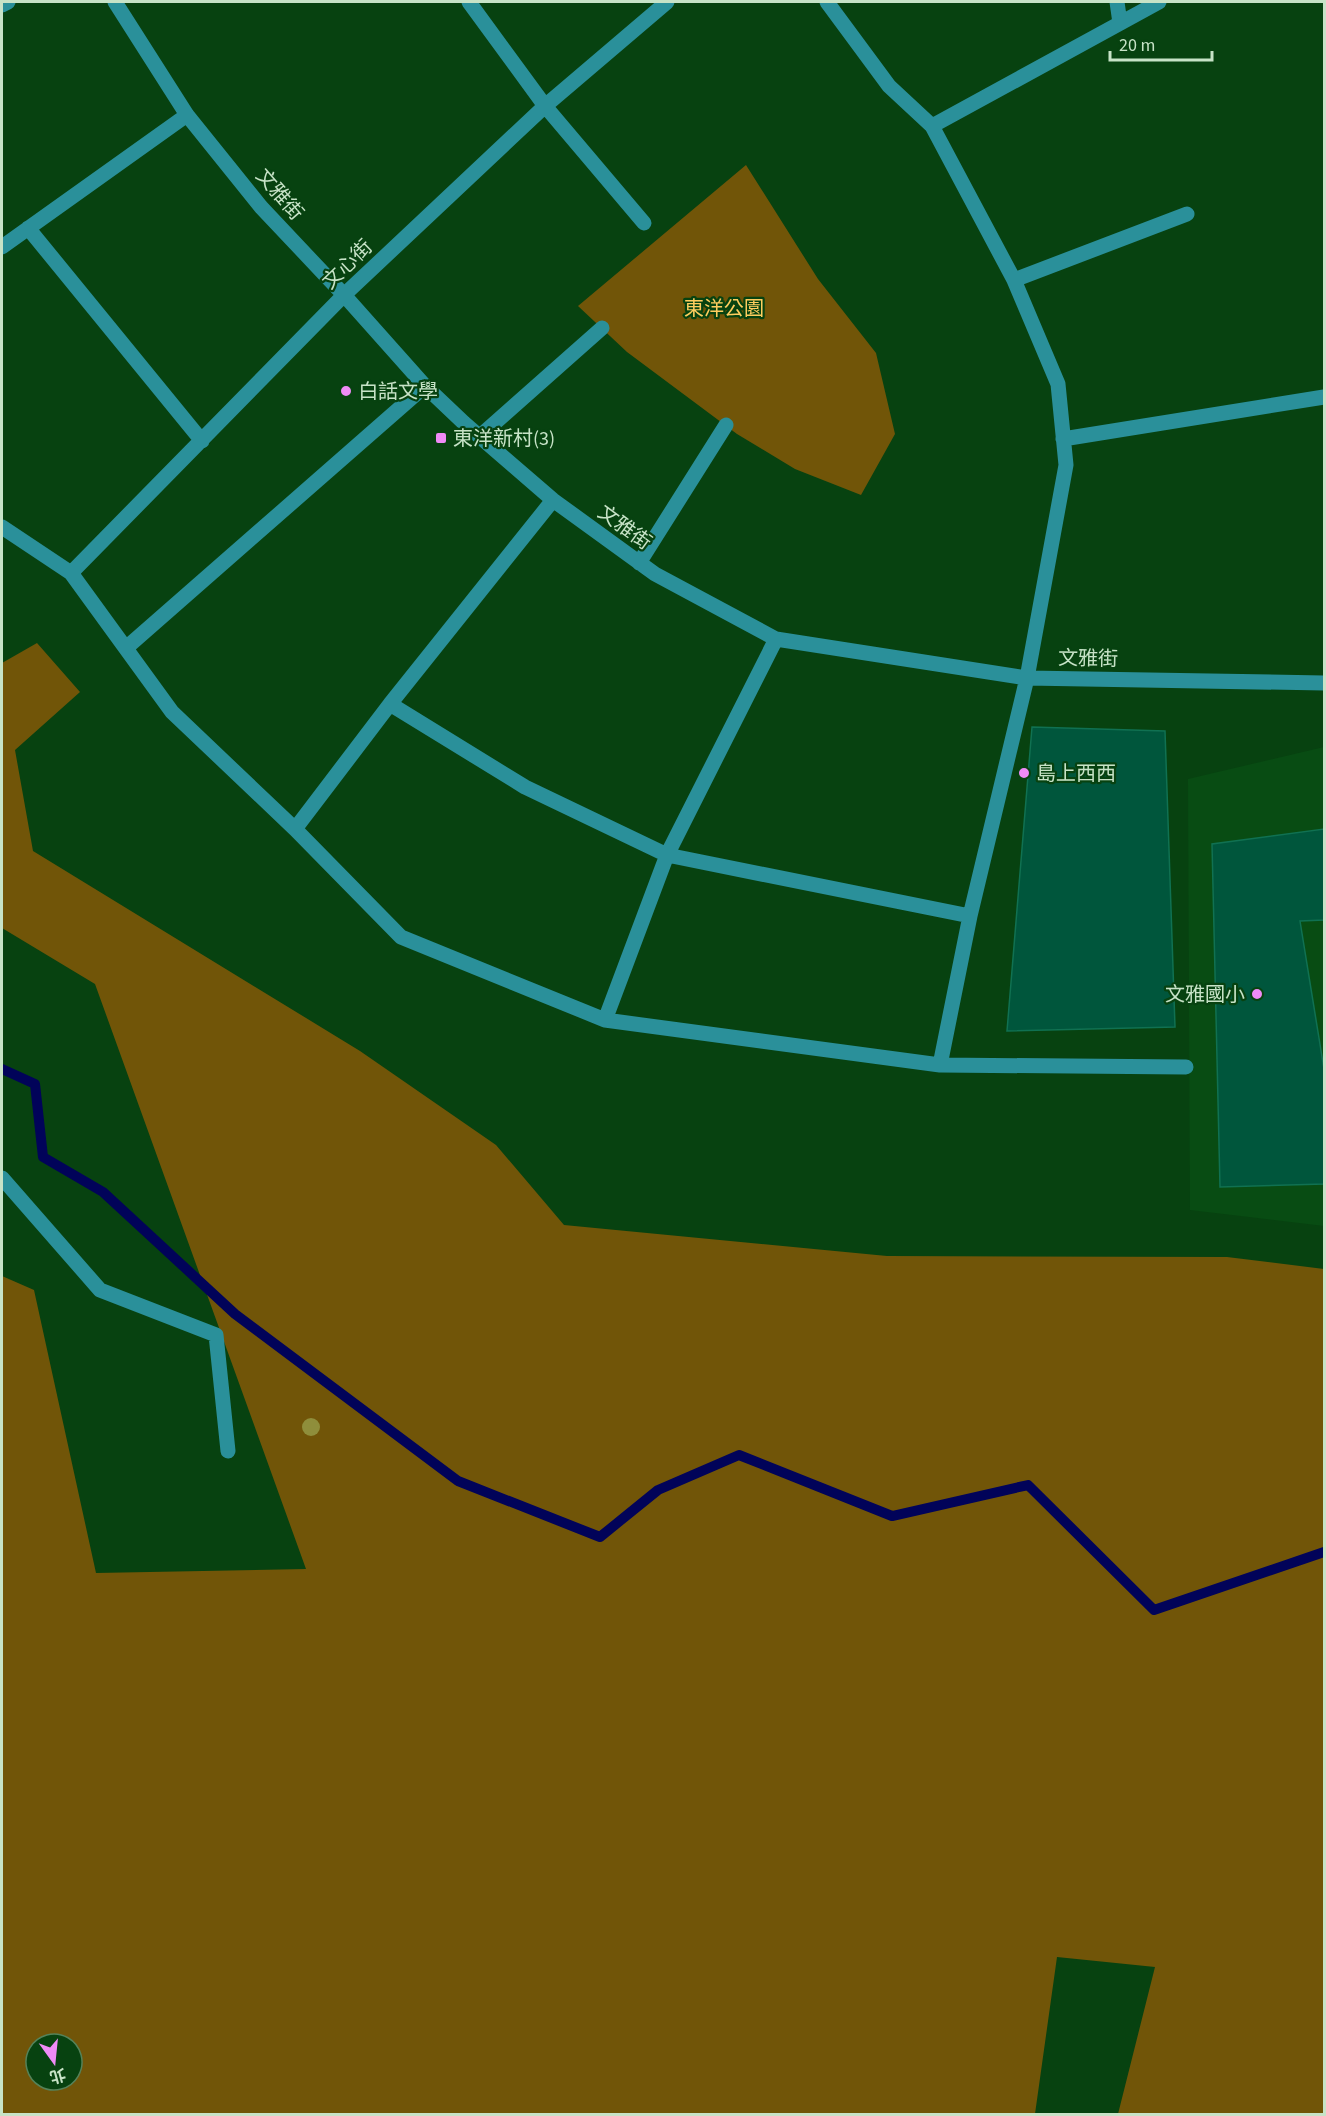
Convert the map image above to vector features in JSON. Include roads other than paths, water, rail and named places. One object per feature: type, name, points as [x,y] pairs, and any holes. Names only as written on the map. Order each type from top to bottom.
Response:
[{"type":"street","points":[[2,5],[8,2]]},
{"type":"street","name":"文雅街","points":[[115,2],[187,115],[261,207],[425,386],[553,500],[655,574],[776,639],[1027,678],[1324,682]]},
{"type":"street","points":[[469,2],[545,106],[644,224]]},
{"type":"street","name":"文心街","points":[[71,573],[344,295],[545,106],[667,2]]},
{"type":"street","points":[[827,2],[888,86],[932,126],[1014,280],[1058,384],[1064,439],[1066,465],[1027,678],[970,916],[940,1065]]},
{"type":"street","points":[[1117,2],[1120,23]]},
{"type":"street","points":[[932,126],[1159,2]]},
{"type":"street","points":[[2,247],[187,115]]},
{"type":"street","points":[[1014,280],[1186,214]]},
{"type":"street","points":[[28,228],[202,441]]},
{"type":"street","points":[[480,436],[602,328]]},
{"type":"street","points":[[126,648],[425,386]]},
{"type":"street","points":[[1064,439],[1324,397]]},
{"type":"street","points":[[639,562],[726,425]]},
{"type":"street","points":[[295,829],[390,704],[553,500]]},
{"type":"street","points":[[2,527],[71,573],[172,712],[295,829],[401,937],[605,1020],[940,1065],[1186,1067]]},
{"type":"street","points":[[605,1020],[667,855],[776,639]]},
{"type":"street","points":[[390,704],[525,786],[667,855],[970,916]]},
{"type":"street","points":[[2,1178],[100,1290],[216,1335],[228,1451]]},
{"type":"waterway","points":[[2,1069],[35,1084],[43,1157],[103,1192],[235,1314],[458,1481],[600,1537],[658,1490],[739,1455],[892,1516],[1028,1485],[1154,1610],[1324,1552]]},
{"type":"place","name":"白話文學","points":[[346,391]]},
{"type":"place","name":"東洋新村(3)","points":[[441,438]]},
{"type":"place","name":"島上西西","points":[[1024,773]]},
{"type":"place","name":"文雅國小","points":[[1257,994]]},
{"type":"park label","name":"東洋公園","points":[[724,308]]}]
